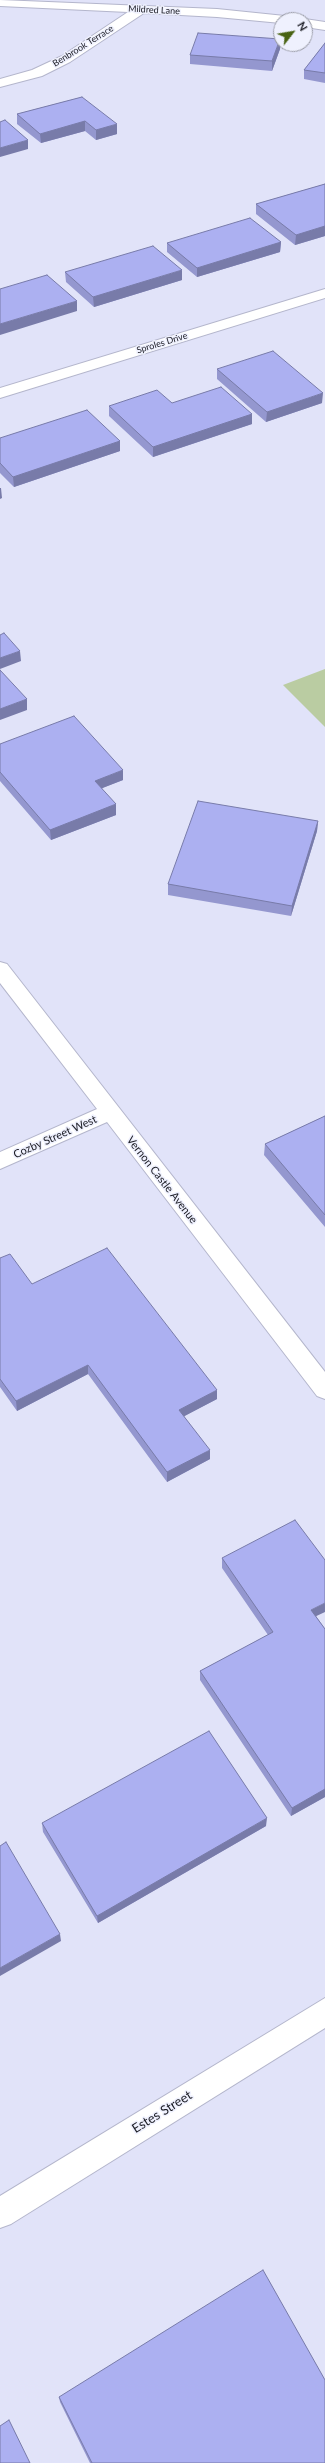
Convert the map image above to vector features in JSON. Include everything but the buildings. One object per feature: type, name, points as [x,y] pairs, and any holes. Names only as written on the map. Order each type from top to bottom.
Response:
[{"type":"street","name":"Mildred Lane","points":[[0,2],[273,19]]},
{"type":"street","name":"Benbrook Terrace","points":[[0,83],[37,73],[66,58],[140,10]]},
{"type":"street","points":[[313,24],[325,26]]},
{"type":"street","name":"Sproles Drive","points":[[0,393],[325,293]]},
{"type":"street","name":"Vernon Castle Avenue","points":[[0,969],[325,1390]]},
{"type":"street","name":"Cozby Street West","points":[[0,1161],[110,1112]]},
{"type":"street","name":"Estes Street","points":[[0,2213],[325,2012]]},
{"type":"green space","points":[[325,669],[325,727],[283,685]]}]
